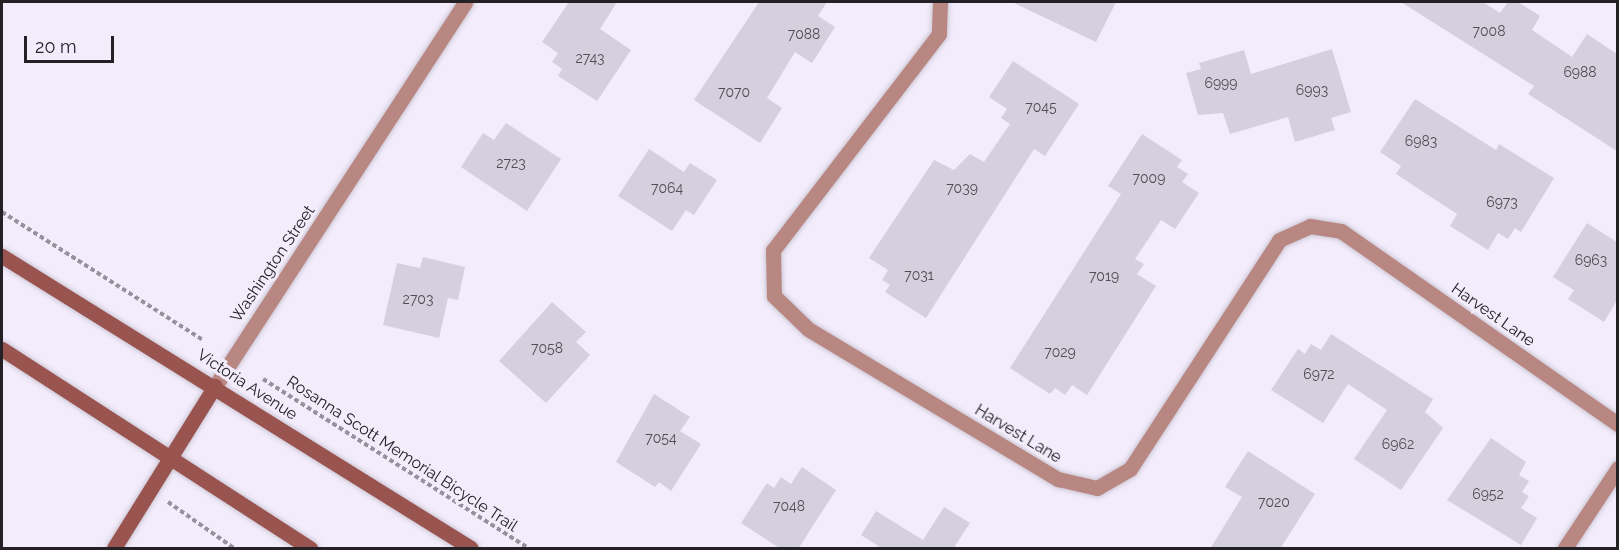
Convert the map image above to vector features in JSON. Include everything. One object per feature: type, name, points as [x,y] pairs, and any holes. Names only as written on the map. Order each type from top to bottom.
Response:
[{"type":"main road","name":"Victoria Avenue","points":[[2,256],[215,386],[471,549]]},
{"type":"main road","points":[[2,349],[310,549]]},
{"type":"main road","name":"Washington Street","points":[[114,549],[152,492],[215,386]]},
{"type":"street","name":"Washington Street","points":[[215,386],[465,2]]},
{"type":"street","name":"Harvest Lane","points":[[940,2],[939,34],[773,250],[774,296],[808,329],[1058,479],[1097,488],[1130,469],[1279,240],[1310,225],[1341,231],[1617,424]]},
{"type":"street","points":[[1565,549],[1617,468]]},
{"type":"path","points":[[2,212],[203,340]]},
{"type":"path","name":"Rosanna Scott Memorial Bicycle Trail","points":[[264,379],[528,549]]},
{"type":"path","points":[[152,492],[234,549]]},
{"type":"building","points":[[569,2],[617,2],[600,29],[631,50],[597,101],[558,76],[562,69],[552,62],[558,53],[542,42]]},
{"type":"building","points":[[759,2],[827,2],[818,16],[835,27],[812,63],[795,52],[767,98],[782,108],[760,143],[694,100]]},
{"type":"building","points":[[1012,2],[1116,2],[1096,42]]},
{"type":"building","points":[[1401,2],[1483,2],[1500,13],[1508,2],[1518,2],[1540,16],[1532,30],[1572,57],[1587,34],[1617,54],[1617,151],[1528,94],[1534,86]]},
{"type":"building","points":[[1332,49],[1351,112],[1331,118],[1335,130],[1295,142],[1288,117],[1230,134],[1223,113],[1198,115],[1186,73],[1201,69],[1199,63],[1244,50],[1251,74]]},
{"type":"building","points":[[1013,61],[1079,104],[1045,156],[1034,149],[926,318],[885,292],[890,285],[882,280],[888,270],[869,258],[934,160],[954,170],[970,154],[984,162],[1010,124],[1001,118],[1007,109],[989,97]]},
{"type":"building","points":[[1415,99],[1496,150],[1499,144],[1554,178],[1521,232],[1515,228],[1508,239],[1498,233],[1488,250],[1450,226],[1457,214],[1396,174],[1401,166],[1380,152]]},
{"type":"building","points":[[506,123],[561,159],[527,211],[461,167],[483,133],[494,140]]},
{"type":"building","points":[[1142,134],[1182,160],[1177,167],[1188,174],[1182,182],[1199,193],[1175,229],[1161,220],[1135,259],[1144,264],[1137,274],[1156,286],[1087,395],[1072,385],[1065,395],[1055,388],[1050,394],[1010,368],[1121,194],[1108,186]]},
{"type":"building","points":[[649,149],[684,172],[690,163],[717,180],[694,215],[686,210],[672,231],[618,196]]},
{"type":"building","points":[[1587,223],[1617,242],[1617,300],[1604,322],[1568,299],[1574,290],[1553,277]]},
{"type":"building","points":[[423,257],[465,267],[458,300],[448,298],[439,338],[383,325],[397,263],[420,268]]},
{"type":"building","points":[[552,302],[586,332],[576,342],[590,355],[546,403],[499,361]]},
{"type":"building","points":[[1331,334],[1433,399],[1425,412],[1443,428],[1401,490],[1354,459],[1387,410],[1348,384],[1323,423],[1271,390],[1298,349],[1305,354],[1311,344],[1321,350]]},
{"type":"building","points":[[654,394],[690,417],[680,431],[701,444],[671,491],[659,482],[655,487],[616,462]]},
{"type":"building","points":[[1491,438],[1526,462],[1519,475],[1529,481],[1522,492],[1529,496],[1521,508],[1537,518],[1521,545],[1447,500]]},
{"type":"building","points":[[1248,451],[1315,494],[1280,549],[1210,549],[1242,497],[1225,487]]},
{"type":"building","points":[[802,467],[836,490],[798,549],[781,549],[741,523],[767,483],[774,488],[781,477],[791,484]]},
{"type":"building","points":[[944,507],[970,523],[953,549],[883,549],[861,535],[876,511],[923,540]]}]
